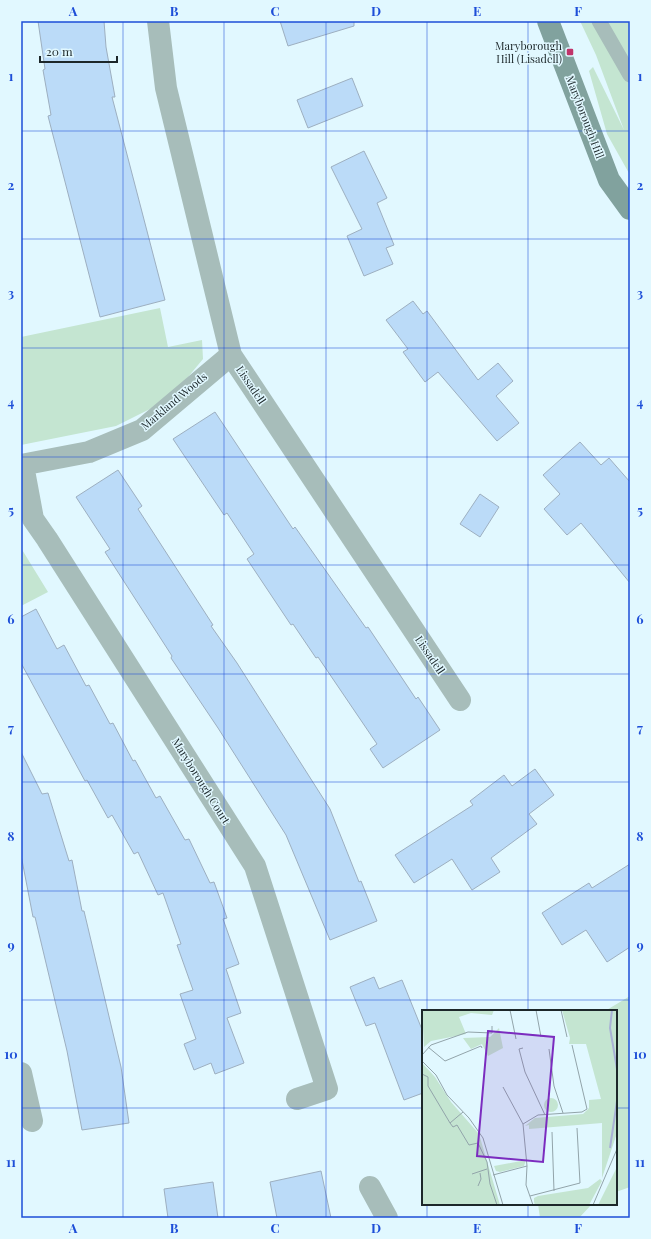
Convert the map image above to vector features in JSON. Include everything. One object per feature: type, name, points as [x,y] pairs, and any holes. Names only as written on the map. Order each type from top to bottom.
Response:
[{"type":"street","name":"Lissadell","points":[[158,21],[166,88],[231,354],[460,700]]},
{"type":"street","name":"Maryborough Hill","points":[[548,21],[609,180],[630,209]]},
{"type":"street","name":"Markland Woods","points":[[22,465],[89,452],[142,430],[231,354]]},
{"type":"street","name":"Maryborough Court","points":[[22,465],[33,519],[48,539],[255,866],[327,1089],[297,1099]]},
{"type":"street","points":[[21,1073],[32,1121]]},
{"type":"street","points":[[370,1187],[387,1218]]},
{"type":"lane","points":[[599,21],[630,75]]},
{"type":"green space","points":[[580,21],[630,21],[630,175],[607,134],[589,71],[593,67],[624,130],[596,55]]},
{"type":"green space","points":[[160,308],[168,347],[202,340],[203,359],[183,383],[152,408],[116,426],[21,445],[21,337]]},
{"type":"green space","points":[[21,548],[48,592],[21,606]]},
{"type":"green space","points":[[630,996],[630,1187],[617,1192],[617,1010],[607,1010]]},
{"type":"green space","points":[[538,1205],[591,1205],[579,1218],[540,1218]]},
{"type":"building","points":[[38,21],[104,21],[106,47],[115,97],[112,97],[165,300],[100,317],[48,116],[51,115],[43,70],[45,69]]},
{"type":"building","points":[[280,21],[354,21],[354,26],[288,46]]},
{"type":"building","points":[[352,78],[363,106],[308,128],[297,100]]},
{"type":"building","points":[[364,151],[387,198],[377,203],[394,245],[386,248],[393,264],[364,276],[347,236],[362,229],[331,167]]},
{"type":"building","points":[[413,301],[423,314],[427,311],[478,380],[498,363],[513,381],[496,396],[519,423],[497,441],[438,372],[425,382],[403,352],[408,349],[386,320]]},
{"type":"building","points":[[215,412],[293,529],[295,527],[366,628],[368,627],[416,699],[418,697],[440,730],[383,768],[370,749],[377,744],[318,657],[316,658],[293,624],[291,625],[247,559],[254,554],[227,513],[224,515],[173,439]]},
{"type":"building","points":[[580,442],[601,465],[609,458],[630,482],[630,583],[581,523],[567,535],[544,509],[560,494],[543,475]]},
{"type":"building","points":[[118,470],[142,506],[138,509],[213,625],[211,626],[237,663],[330,809],[359,882],[361,881],[377,921],[330,940],[286,835],[218,728],[171,658],[172,656],[105,552],[110,549],[76,497]]},
{"type":"building","points":[[480,494],[499,507],[480,537],[460,524]]},
{"type":"building","points":[[36,609],[57,649],[64,645],[86,686],[89,685],[110,724],[113,723],[133,761],[135,760],[156,798],[160,796],[185,840],[189,839],[210,883],[214,882],[227,918],[223,919],[239,964],[226,969],[241,1013],[227,1018],[244,1063],[215,1074],[211,1063],[194,1070],[184,1044],[196,1039],[180,994],[193,990],[177,945],[181,944],[163,893],[158,895],[138,852],[134,854],[112,815],[108,818],[87,780],[85,781],[21,663],[21,617]]},
{"type":"building","points":[[21,752],[42,794],[48,793],[69,861],[72,860],[82,911],[84,911],[121,1067],[129,1123],[82,1130],[67,1051],[35,917],[33,917],[21,855]]},
{"type":"building","points":[[535,769],[554,795],[529,814],[537,824],[491,858],[500,872],[472,890],[452,859],[414,883],[395,855],[473,805],[470,801],[504,775],[512,786]]},
{"type":"building","points":[[630,864],[630,947],[607,962],[586,930],[562,945],[542,913],[589,883],[592,888]]},
{"type":"building","points":[[374,977],[379,989],[402,980],[422,1030],[422,1093],[404,1100],[375,1023],[366,1026],[350,987]]},
{"type":"building","points":[[321,1171],[331,1218],[277,1218],[270,1182]]},
{"type":"building","points":[[213,1182],[218,1218],[168,1218],[164,1189]]},
{"type":"place","name":"Maryborough Hill (Lisadell)","points":[[570,52]]}]
